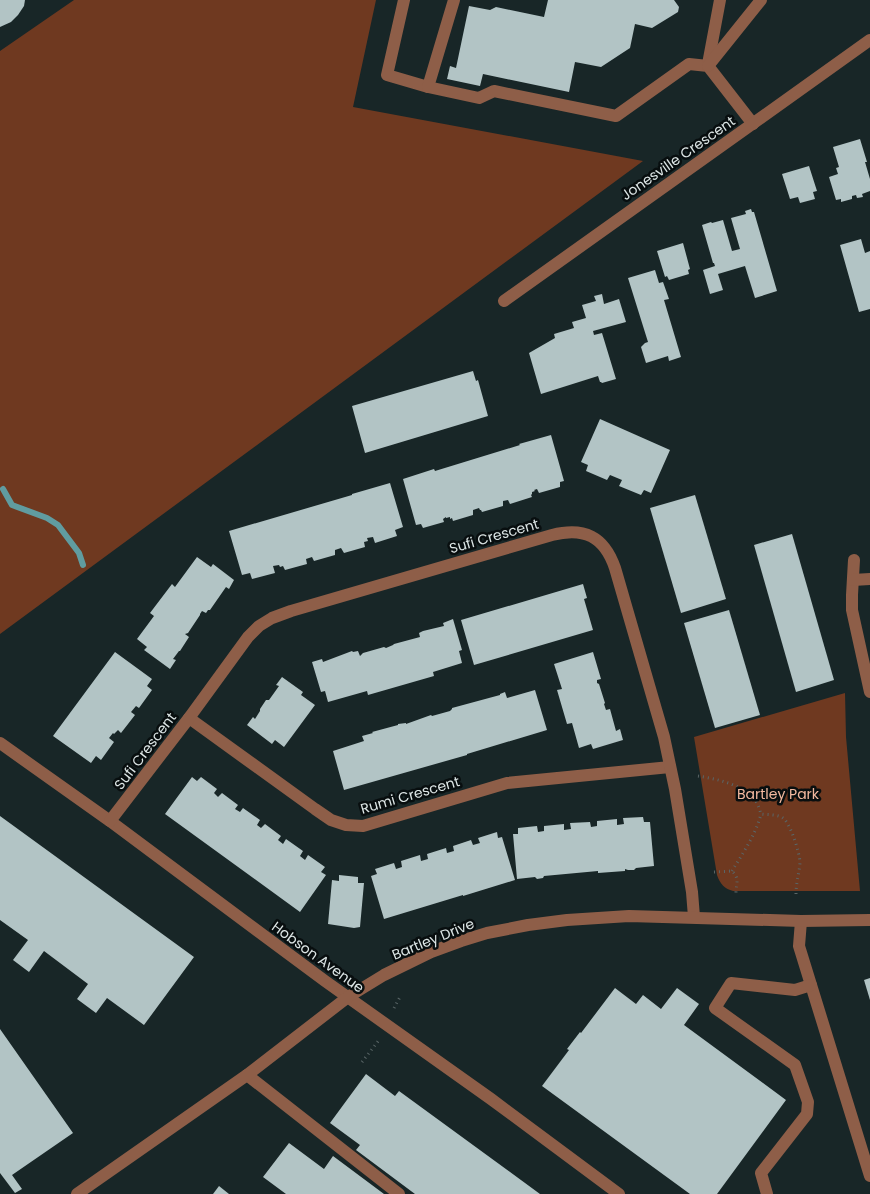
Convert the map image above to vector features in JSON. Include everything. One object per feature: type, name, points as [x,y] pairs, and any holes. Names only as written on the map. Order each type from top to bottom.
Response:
[{"type":"street","points":[[404,0],[387,75],[428,87],[479,98],[494,91],[616,116],[689,64],[708,66],[753,124]]},
{"type":"street","points":[[428,87],[454,0]]},
{"type":"street","points":[[708,66],[720,0]]},
{"type":"street","points":[[708,66],[762,0]]},
{"type":"street","name":"Jonesville Crescent","points":[[504,301],[870,40]]},
{"type":"street","name":"Sufi Crescent","points":[[110,821],[248,637],[272,618],[290,611],[552,535],[576,531],[589,535],[599,542],[608,550],[612,558],[664,737],[692,892],[694,918]]},
{"type":"street","points":[[854,560],[852,610],[870,692]]},
{"type":"street","points":[[853,580],[870,579]]},
{"type":"street","name":"Rumi Crescent","points":[[189,718],[331,820],[346,825],[363,826],[507,783],[670,767]]},
{"type":"street","name":"Hobson Avenue","points":[[0,743],[110,821],[325,982],[491,1099],[619,1194]]},
{"type":"street","name":"Bartley Drive","points":[[77,1194],[247,1075],[348,997],[384,975],[432,952],[487,933],[566,920],[629,916],[801,921],[870,920]]},
{"type":"street","points":[[801,921],[799,946],[870,1176]]},
{"type":"street","points":[[768,1194],[761,1173],[807,1114],[808,1102],[795,1065],[715,1008],[731,984],[795,990],[811,985]]},
{"type":"street","points":[[247,1075],[399,1194]]},
{"type":"path","points":[[698,776],[716,779],[734,786],[752,796],[758,805],[761,814],[759,822],[732,871]]},
{"type":"path","points":[[761,814],[784,819],[792,832],[800,861],[796,894]]},
{"type":"path","points":[[714,872],[732,871],[736,875],[738,882],[736,893]]},
{"type":"path","points":[[394,1008],[400,997]]},
{"type":"path","points":[[362,1062],[379,1040]]},
{"type":"green space","points":[[74,0],[376,0],[353,107],[643,161],[0,634],[0,51]]},
{"type":"green space","name":"Bartley Park","points":[[845,693],[846,737],[860,891],[733,891],[723,886],[717,875],[694,737]]},
{"type":"building","points":[[0,0],[25,0],[24,6],[18,15],[11,22],[0,27]]},
{"type":"building","points":[[548,0],[674,0],[679,7],[678,12],[652,28],[635,24],[630,48],[601,67],[575,62],[569,92],[483,74],[480,86],[447,79],[450,66],[456,68],[469,6],[490,10],[496,7],[544,17]]},
{"type":"building","points":[[860,139],[867,162],[865,162],[870,179],[870,191],[862,194],[863,197],[857,198],[856,195],[852,196],[852,199],[841,202],[841,199],[836,200],[829,177],[838,174],[836,168],[839,167],[833,147]]},
{"type":"building","points":[[809,166],[817,191],[813,192],[815,199],[800,203],[798,197],[790,199],[782,174]]},
{"type":"building","points":[[751,209],[754,212],[777,291],[755,298],[745,266],[718,274],[723,290],[710,294],[703,270],[715,266],[702,225],[723,220],[732,251],[740,249],[731,218],[746,214],[745,211]]},
{"type":"building","points":[[861,239],[865,253],[870,251],[870,309],[859,312],[840,245]]},
{"type":"building","points":[[683,243],[690,269],[688,270],[689,274],[669,280],[667,276],[665,277],[657,251]]},
{"type":"building","points":[[655,270],[659,283],[663,282],[669,299],[664,300],[681,357],[669,361],[668,356],[646,363],[641,347],[648,342],[628,278]]},
{"type":"building","points":[[602,294],[604,304],[619,299],[626,322],[593,331],[594,335],[602,333],[616,379],[602,383],[598,376],[541,394],[529,353],[555,338],[554,334],[574,328],[572,322],[586,318],[582,305],[596,301],[594,296]]},
{"type":"building","points":[[473,371],[476,381],[478,380],[488,416],[365,453],[352,406]]},
{"type":"building","points":[[600,419],[670,450],[651,493],[644,490],[641,495],[619,486],[622,480],[610,475],[607,480],[586,471],[588,465],[581,462]]},
{"type":"building","points":[[551,435],[564,481],[560,482],[560,487],[539,493],[537,489],[532,492],[532,497],[510,504],[508,500],[503,501],[503,506],[482,512],[479,508],[473,510],[473,515],[453,521],[452,518],[446,517],[443,519],[444,522],[423,528],[421,524],[416,525],[403,479]]},
{"type":"building","points":[[390,483],[403,527],[395,530],[397,536],[375,543],[373,537],[367,538],[368,541],[364,542],[365,547],[344,553],[341,548],[335,550],[335,555],[314,561],[312,557],[306,559],[307,564],[285,570],[283,566],[273,566],[275,573],[252,579],[250,573],[242,575],[229,531]]},
{"type":"building","points":[[695,495],[726,599],[681,613],[650,508]]},
{"type":"building","points":[[792,534],[834,680],[796,692],[754,545]]},
{"type":"building","points":[[197,557],[211,567],[213,564],[234,580],[229,589],[226,587],[210,610],[206,613],[202,611],[188,633],[185,634],[189,637],[173,659],[176,660],[170,669],[144,650],[147,647],[137,639],[154,616],[150,613],[172,584],[175,587]]},
{"type":"building","points":[[583,584],[587,598],[584,599],[593,630],[474,665],[461,620]]},
{"type":"building","points":[[729,610],[760,715],[715,728],[684,623]]},
{"type":"building","points":[[453,619],[462,650],[459,651],[462,663],[433,672],[434,676],[368,695],[367,691],[328,702],[325,691],[321,692],[312,662],[322,659],[323,662],[352,651],[358,651],[360,656],[363,653],[420,637],[419,633],[444,626],[443,623]]},
{"type":"building","points":[[115,652],[152,679],[147,686],[152,690],[139,708],[136,706],[131,712],[135,715],[121,733],[118,730],[109,738],[114,742],[101,760],[96,756],[91,763],[53,736]]},
{"type":"building","points":[[593,652],[601,679],[597,680],[597,683],[599,684],[606,710],[610,709],[616,731],[620,729],[623,740],[593,749],[591,744],[579,748],[572,723],[567,724],[557,690],[562,689],[554,664]]},
{"type":"building","points":[[282,677],[303,692],[301,695],[315,705],[284,747],[275,740],[272,744],[247,725],[253,717],[255,719],[266,700],[269,700],[279,686],[276,685]]},
{"type":"building","points":[[535,690],[547,730],[344,790],[333,751],[364,741],[362,736],[398,724],[406,724],[431,715],[450,711],[452,708],[505,692],[507,698]]},
{"type":"building","points":[[192,777],[197,781],[201,777],[217,789],[214,793],[218,797],[222,793],[238,805],[235,809],[240,812],[243,808],[260,820],[257,825],[261,828],[265,824],[281,836],[278,840],[283,844],[286,839],[303,851],[300,856],[305,860],[308,855],[325,867],[321,872],[326,875],[300,912],[165,814]]},
{"type":"building","points":[[0,816],[194,957],[144,1025],[107,998],[96,1013],[77,999],[88,984],[44,951],[29,972],[13,960],[28,940],[0,920]]},
{"type":"building","points":[[643,817],[644,822],[650,822],[654,866],[636,868],[634,870],[625,869],[625,871],[598,873],[598,871],[544,876],[537,879],[535,877],[517,879],[513,834],[518,834],[518,828],[537,826],[538,832],[544,831],[544,826],[564,824],[564,830],[571,829],[570,823],[590,822],[591,827],[597,826],[597,821],[617,819],[617,825],[624,824],[623,818]]},
{"type":"building","points":[[497,832],[498,838],[502,837],[515,880],[384,919],[371,876],[377,874],[375,869],[394,863],[396,869],[402,867],[401,861],[420,855],[421,861],[428,859],[427,854],[446,848],[447,853],[454,851],[453,846],[471,840],[473,845],[480,843],[478,838]]},
{"type":"building","points":[[339,875],[358,877],[358,883],[364,883],[360,927],[354,928],[328,924],[332,880],[339,881]]},
{"type":"building","points":[[870,978],[870,1000],[864,980]]},
{"type":"building","points":[[615,988],[636,1004],[643,995],[661,1009],[677,988],[699,1004],[684,1025],[786,1100],[717,1194],[690,1194],[542,1086],[569,1050],[567,1049]]},
{"type":"building","points":[[0,1029],[73,1133],[12,1175],[22,1189],[15,1193],[0,1173]]},
{"type":"building","points":[[366,1074],[395,1096],[399,1091],[540,1194],[415,1194],[356,1150],[360,1145],[330,1123]]},
{"type":"building","points":[[289,1143],[324,1169],[333,1156],[384,1194],[286,1194],[263,1177]]},
{"type":"building","points":[[219,1186],[229,1194],[213,1194]]},
{"type":"waterway","points":[[3,489],[12,505],[47,518],[58,525],[79,553],[83,565]]}]
